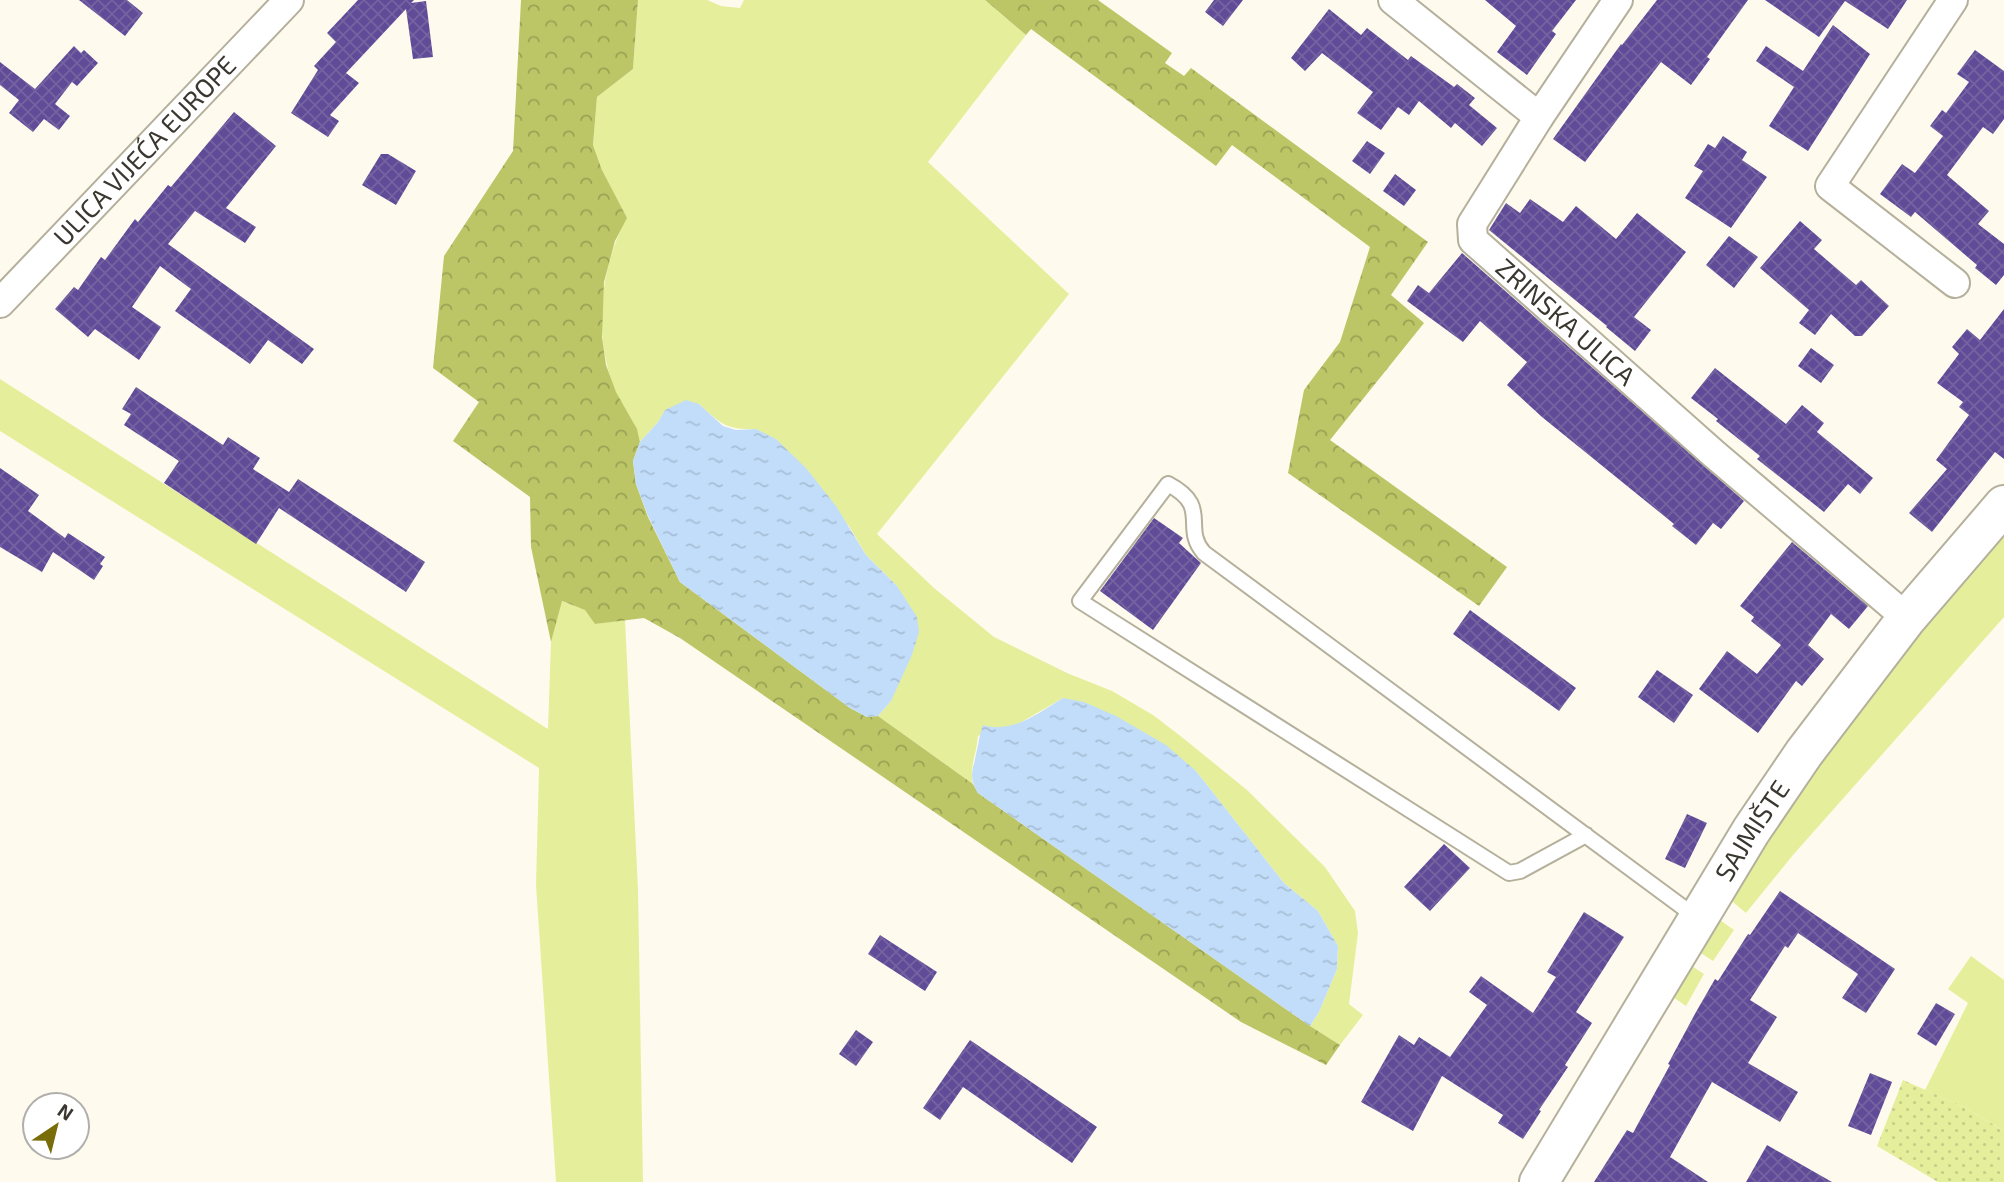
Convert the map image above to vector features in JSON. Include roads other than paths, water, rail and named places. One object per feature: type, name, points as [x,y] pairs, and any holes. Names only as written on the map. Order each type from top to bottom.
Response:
[{"type":"main road","name":"SAJMIŠTE","points":[[1539,1182],[1751,831],[1804,753],[1907,618],[2004,505]]},
{"type":"street","name":"ULICA VIJEĆA EUROPE","points":[[0,303],[289,0]]},
{"type":"street","points":[[1393,0],[1539,117]]},
{"type":"street","name":"ZRINSKA ULICA","points":[[1618,0],[1472,223],[1472,240],[1714,454],[1907,618]]},
{"type":"street","points":[[1953,0],[1830,186],[1955,283]]},
{"type":"lane","points":[[1586,835],[1520,872],[1509,873],[1080,601],[1168,484],[1181,491],[1192,502],[1198,546],[1204,553],[1586,835],[1699,919]]},
{"type":"water","points":[[686,400],[699,404],[723,426],[736,430],[756,429],[776,439],[806,468],[836,506],[866,555],[897,586],[917,617],[919,632],[912,655],[891,701],[878,716],[867,717],[850,708],[680,582],[648,516],[636,484],[633,461],[640,442],[665,410]]},
{"type":"water","points":[[1063,698],[1084,702],[1116,716],[1166,745],[1196,771],[1284,883],[1318,911],[1338,946],[1337,969],[1319,1012],[1310,1026],[978,793],[972,773],[983,725],[1005,727],[1015,724],[1035,716]]}]
